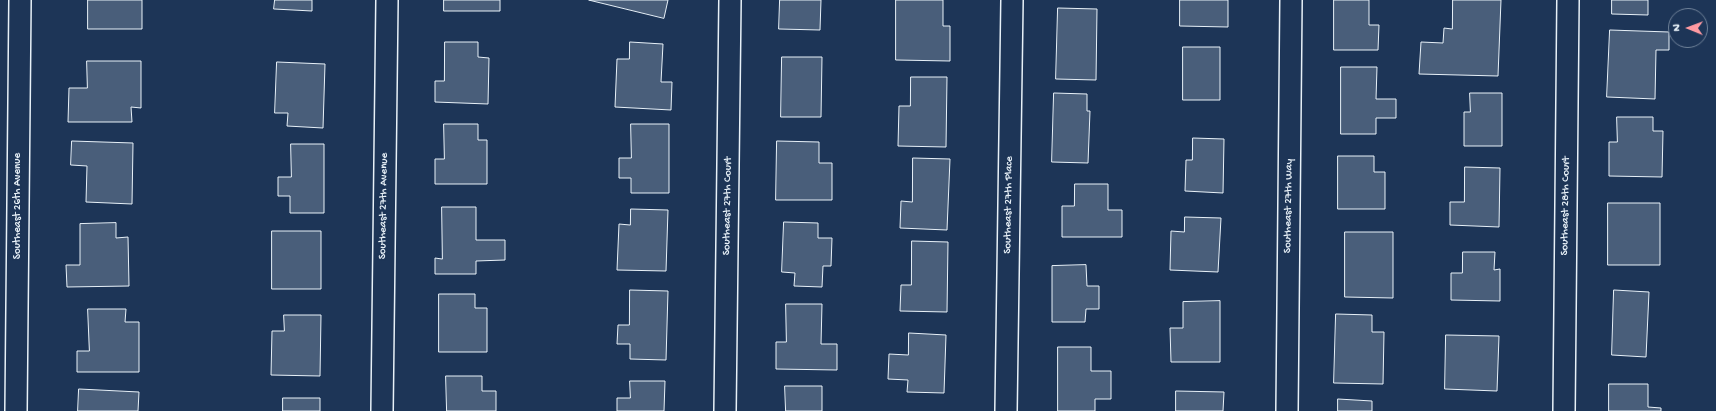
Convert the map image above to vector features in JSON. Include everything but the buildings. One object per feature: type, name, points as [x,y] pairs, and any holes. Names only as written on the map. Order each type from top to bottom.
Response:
[{"type":"street","name":"Southeast 26th Avenue","points":[[16,411],[20,0]]},
{"type":"street","name":"Southeast 27th Avenue","points":[[382,411],[387,0]]},
{"type":"street","name":"Southeast 27th Court","points":[[725,411],[730,0]]},
{"type":"street","name":"Southeast 27th Place","points":[[1006,411],[1012,0]]},
{"type":"street","name":"Southeast 27th Way","points":[[1287,411],[1291,0]]},
{"type":"street","name":"Southeast 28th Court","points":[[1564,411],[1568,0]]}]
